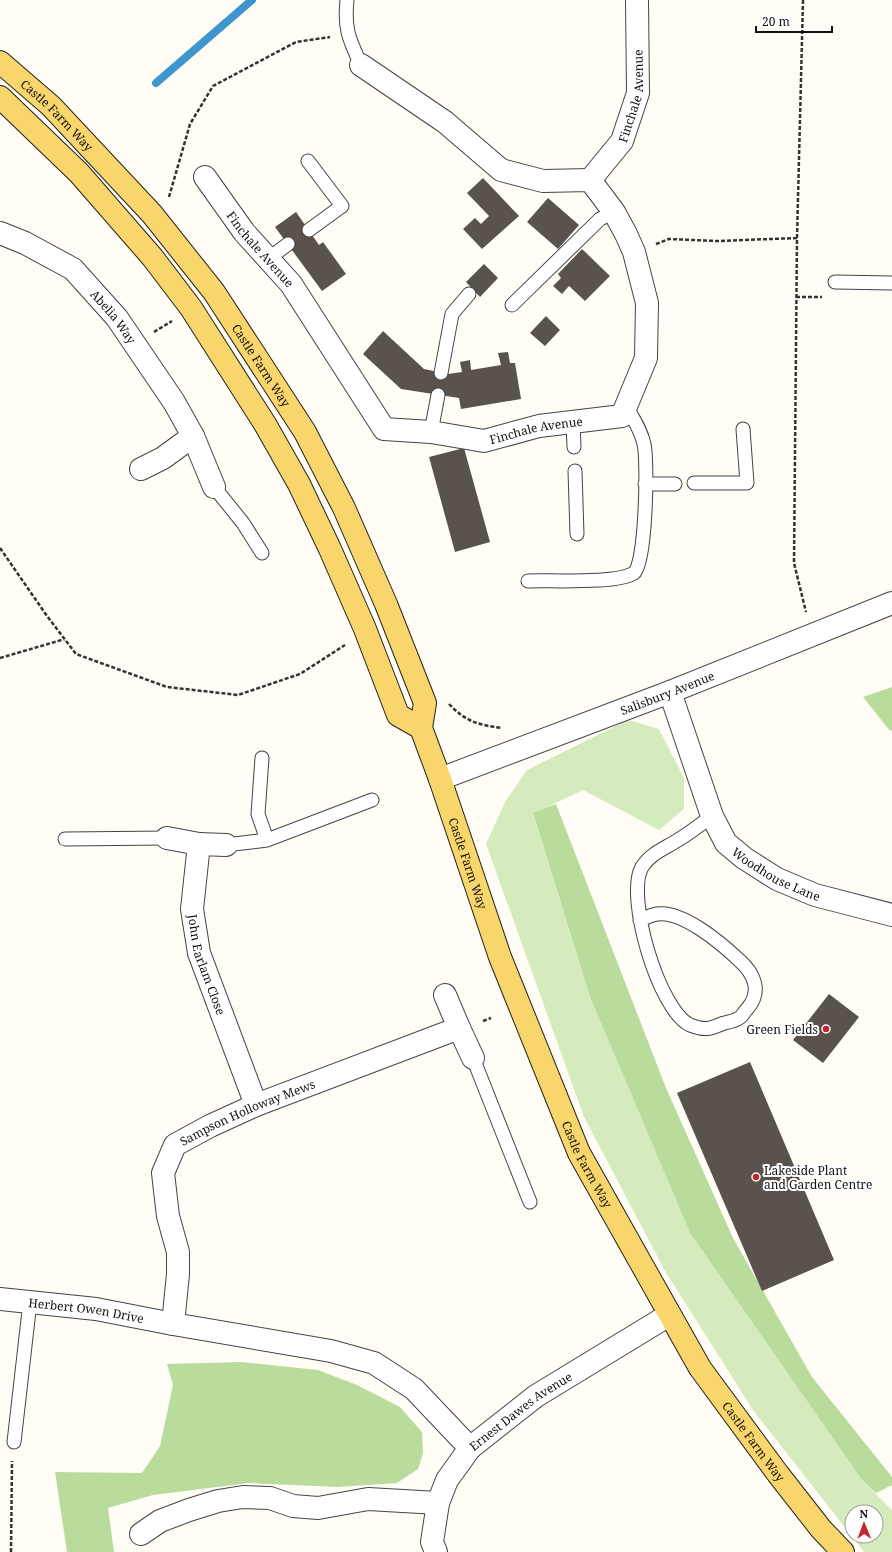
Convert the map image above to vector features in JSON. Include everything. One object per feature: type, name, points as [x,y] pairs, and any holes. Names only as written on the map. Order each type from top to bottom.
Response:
[{"type":"main road","name":"Castle Farm Way","points":[[0,62],[51,106],[152,214],[214,292],[259,359],[304,432],[348,515],[386,604],[425,702],[421,728],[440,779],[500,957],[580,1153],[669,1315],[700,1368],[778,1474],[821,1528],[843,1552]]},
{"type":"main road","points":[[0,97],[79,174],[153,258],[191,308],[265,424],[299,484],[330,549],[365,629],[398,715],[421,728]]},
{"type":"street","name":"Finchale Avenue","points":[[205,177],[244,232],[291,284],[384,429],[431,432],[484,440],[539,426],[622,416],[646,358],[647,303],[634,252],[614,212],[590,180],[622,141],[638,93],[638,0]]},
{"type":"street","points":[[362,65],[445,122],[500,170],[543,181],[590,180]]},
{"type":"street","name":"Abelia Way","points":[[0,233],[73,269],[117,318],[174,402],[193,436],[214,487]]},
{"type":"street","points":[[141,468],[163,458],[193,436]]},
{"type":"street","name":"Salisbury Avenue","points":[[440,779],[670,692],[892,603]]},
{"type":"street","name":"Woodhouse Lane","points":[[670,692],[712,816],[726,843],[744,858],[777,879],[815,895],[892,915]]},
{"type":"street","points":[[167,838],[199,844],[226,845]]},
{"type":"street","name":"John Earlam Close","points":[[199,844],[192,909],[199,953],[256,1105]]},
{"type":"street","points":[[445,995],[473,1058]]},
{"type":"street","name":"Sampson Holloway Mews","points":[[173,1324],[178,1274],[178,1252],[168,1216],[163,1173],[175,1145],[210,1126],[256,1105],[459,1028]]},
{"type":"street","name":"Herbert Owen Drive","points":[[0,1299],[96,1309],[173,1324]]},
{"type":"street","name":"Ernest Dawes Avenue","points":[[436,1552],[432,1542],[438,1503],[447,1480],[470,1448],[536,1396],[669,1315]]},
{"type":"street","points":[[173,1324],[331,1351],[374,1363],[414,1390],[470,1448]]},
{"type":"street","points":[[141,1534],[160,1521],[189,1510],[218,1501],[243,1497],[270,1498],[293,1506],[318,1508],[368,1499],[438,1503]]},
{"type":"lane","points":[[347,0],[347,34],[362,65]]},
{"type":"lane","points":[[308,161],[342,206],[309,230]]},
{"type":"lane","points":[[512,305],[600,220],[614,212]]},
{"type":"lane","points":[[268,259],[288,244]]},
{"type":"lane","points":[[835,282],[892,283]]},
{"type":"lane","points":[[442,373],[452,314],[469,294]]},
{"type":"lane","points":[[431,432],[438,395]]},
{"type":"lane","points":[[528,581],[617,579],[635,573],[641,561],[643,544],[646,461],[644,444],[639,428],[626,406]]},
{"type":"lane","points":[[573,422],[574,447]]},
{"type":"lane","points":[[694,484],[747,482],[743,429]]},
{"type":"lane","points":[[574,471],[577,534]]},
{"type":"lane","points":[[645,484],[675,484]]},
{"type":"lane","points":[[214,487],[243,523],[262,553]]},
{"type":"lane","points":[[262,758],[258,814],[267,840]]},
{"type":"lane","points":[[226,845],[267,840],[372,800]]},
{"type":"lane","points":[[640,920],[657,914],[679,916],[712,937],[749,969],[756,985],[754,1001],[739,1018],[707,1030],[688,1024],[675,1012],[658,978],[646,949],[640,920],[638,874],[653,854],[676,841],[712,816]]},
{"type":"lane","points":[[65,839],[167,838]]},
{"type":"lane","points":[[473,1058],[530,1202]]},
{"type":"lane","points":[[14,1442],[30,1302]]},
{"type":"path","points":[[803,0],[797,238],[794,563],[807,616]]},
{"type":"path","points":[[168,202],[190,124],[213,86],[296,42],[347,34]]},
{"type":"path","points":[[634,252],[668,239],[718,241],[797,238]]},
{"type":"path","points":[[0,548],[47,616],[76,654],[167,687],[238,695],[300,674],[359,636],[365,629]]},
{"type":"path","points":[[0,658],[65,639]]},
{"type":"path","points":[[447,703],[461,717],[481,726],[506,729]]},
{"type":"path","points":[[12,1552],[11,1475],[14,1442]]},
{"type":"green space","points":[[892,687],[892,730],[890,731],[863,697]]},
{"type":"green space","points":[[628,720],[659,729],[684,778],[684,809],[659,830],[583,790],[533,814],[590,997],[690,1233],[862,1480],[892,1510],[892,1552],[864,1552],[858,1544],[884,1544],[884,1504],[844,1504],[844,1526],[753,1410],[665,1271],[584,1117],[486,844],[505,802],[527,770]]},
{"type":"green space","points":[[556,804],[666,1088],[733,1238],[812,1377],[892,1477],[892,1485],[876,1493],[862,1480],[690,1233],[590,997],[533,813]]},
{"type":"green space","points":[[241,1362],[318,1370],[357,1385],[400,1407],[422,1432],[423,1453],[418,1469],[397,1483],[337,1487],[249,1483],[153,1495],[108,1508],[114,1552],[67,1552],[55,1472],[142,1473],[160,1446],[173,1385],[167,1364]]},
{"type":"building","points":[[483,178],[519,216],[482,249],[463,229],[475,218],[481,224],[489,216],[467,193]]},
{"type":"building","points":[[548,198],[579,225],[558,249],[527,222]]},
{"type":"building","points":[[296,212],[319,245],[323,242],[346,274],[322,291],[275,227]]},
{"type":"building","points":[[582,249],[610,276],[585,301],[569,286],[562,294],[553,286],[561,278],[558,274]]},
{"type":"building","points":[[484,264],[498,278],[480,297],[466,282]]},
{"type":"building","points":[[546,316],[560,330],[545,346],[530,333]]},
{"type":"building","points":[[383,331],[424,369],[448,374],[462,372],[460,362],[470,360],[471,370],[501,365],[498,353],[508,352],[510,363],[515,363],[521,399],[461,409],[459,398],[401,389],[363,354]]},
{"type":"building","points":[[464,448],[490,542],[455,552],[429,457]]},
{"type":"building","name":"Green Fields","points":[[829,994],[859,1017],[823,1063],[793,1040]]},
{"type":"building","name":"Lakeside Plant and Garden Centre","points":[[750,1062],[834,1260],[762,1291],[677,1093]]},
{"type":"waterway","points":[[156,83],[252,0]]},
{"type":"place","name":"Green Fields","points":[[826,1029]]},
{"type":"place","name":"Lakeside Plant and Garden Centre","points":[[756,1177]]}]
